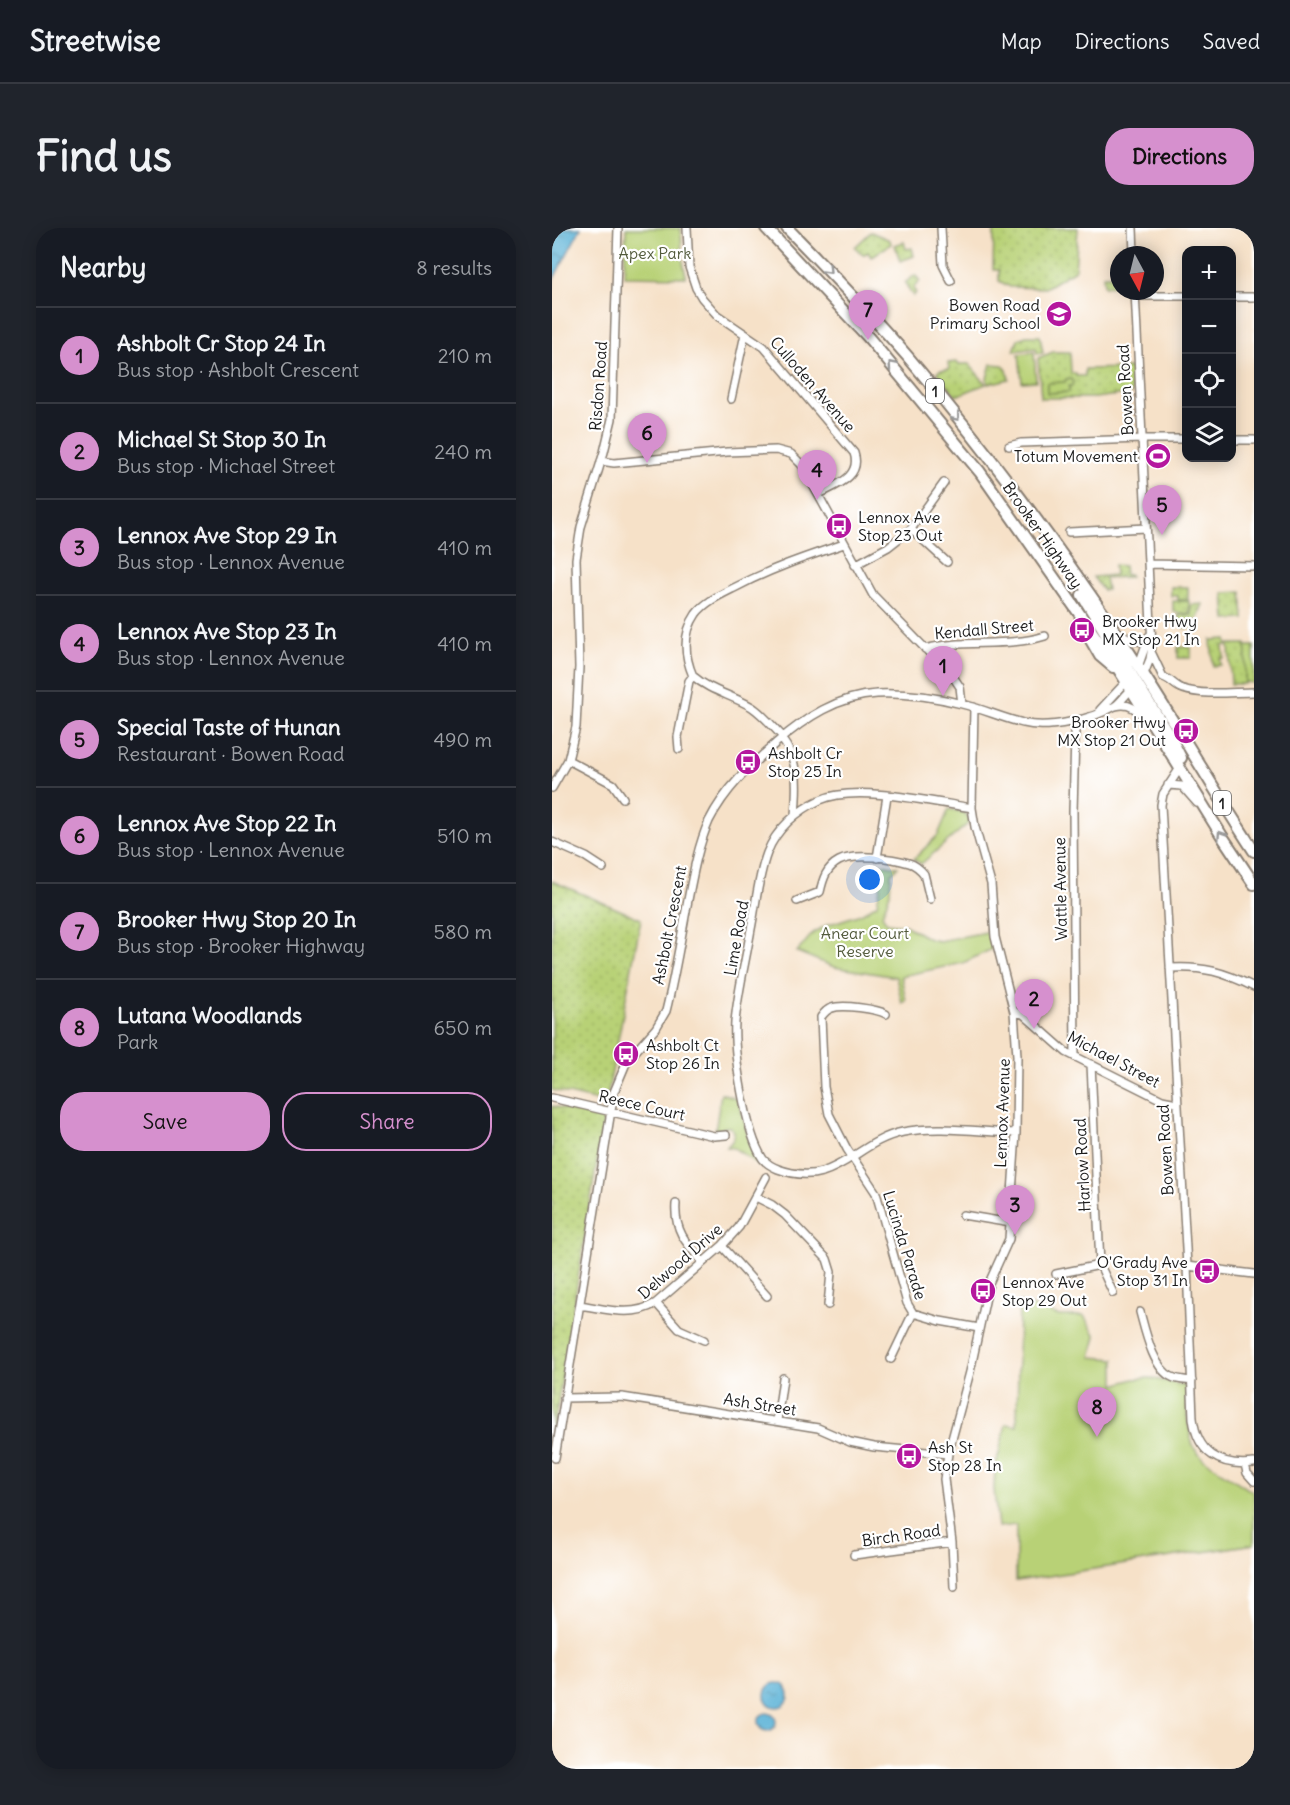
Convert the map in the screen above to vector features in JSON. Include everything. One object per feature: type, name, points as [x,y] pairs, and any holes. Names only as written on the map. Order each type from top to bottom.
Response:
[{"type":"highway","name":"Brooker Highway","points":[[787,228],[844,286],[907,357],[972,436],[1113,628],[1160,735],[1254,884]]},
{"type":"highway","name":"Brooker Highway","points":[[768,229],[868,337],[980,472],[1074,605],[1091,643],[1100,656],[1133,678],[1254,851]]},
{"type":"highway","points":[[1064,560],[1091,611],[1173,743],[1181,758],[1179,768]]},
{"type":"street","name":"Risdon Road","points":[[552,788],[568,760],[575,737],[578,702],[575,580],[577,547],[612,418],[618,228]]},
{"type":"street","name":"Culloden Avenue","points":[[687,228],[689,267],[696,288],[717,315],[770,353],[854,453],[856,464],[851,476],[819,494]]},
{"type":"street","points":[[941,228],[943,265],[951,281]]},
{"type":"street","points":[[1133,228],[1134,246]]},
{"type":"street","points":[[1164,295],[1182,296]]},
{"type":"street","points":[[1236,297],[1254,297]]},
{"type":"street","name":"Bowen Road","points":[[1133,678],[1152,653],[1135,300]]},
{"type":"street","points":[[731,399],[745,334]]},
{"type":"street","points":[[1009,446],[1021,443],[1182,440]]},
{"type":"street","points":[[1236,440],[1254,440]]},
{"type":"street","points":[[601,461],[614,463],[727,452],[776,450],[791,454],[798,459],[819,494],[873,595],[958,683],[962,704]]},
{"type":"street","points":[[855,565],[888,547],[911,529],[934,493],[944,483]]},
{"type":"street","points":[[1069,532],[1146,528]]},
{"type":"street","points":[[911,529],[948,562]]},
{"type":"street","points":[[795,814],[797,773],[793,758],[782,738],[767,720],[751,707],[714,690],[693,676],[686,655],[688,630],[695,615],[705,605],[781,565],[844,544]]},
{"type":"street","points":[[1148,564],[1254,566]]},
{"type":"street","points":[[1113,628],[1133,641],[1141,642],[1150,634]]},
{"type":"street","name":"Bowen Road","points":[[1133,678],[1150,634]]},
{"type":"street","name":"Kendall Street","points":[[925,649],[941,645],[1028,642],[1045,636]]},
{"type":"street","points":[[1152,653],[1163,677],[1170,679],[1180,688],[1200,692],[1254,692]]},
{"type":"street","points":[[679,748],[678,737],[689,681],[693,676]]},
{"type":"street","name":"Ashbolt Crescent","points":[[555,1458],[614,1092],[627,1061],[656,1028],[666,1011],[699,853],[708,824],[736,780],[782,738],[815,714],[857,697],[901,694],[962,704],[1023,724],[1035,725],[1074,722],[1110,708],[1121,701],[1133,678]]},
{"type":"street","name":"Ashbolt Crescent","points":[[1096,713],[1133,678]]},
{"type":"street","points":[[1110,708],[1124,704],[1130,705],[1160,735]]},
{"type":"street","name":"Lennox Avenue","points":[[954,1587],[952,1542],[944,1479],[989,1283],[1009,1239],[1016,1133],[1017,1056],[1014,1012],[996,937],[991,884],[972,808],[974,707]]},
{"type":"street","name":"Wattle Avenue","points":[[1074,722],[1075,1057]]},
{"type":"street","points":[[568,760],[613,784],[622,798]]},
{"type":"street","name":"Bowen Road","points":[[1179,768],[1161,797],[1161,805],[1194,1424],[1199,1441],[1214,1457],[1228,1463],[1254,1463]]},
{"type":"street","points":[[1168,785],[1182,786],[1210,816]]},
{"type":"street","name":"Lime Road","points":[[972,808],[859,792],[839,794],[823,799],[795,814],[776,837],[767,852],[760,876],[735,1024],[744,1103],[758,1149],[765,1162],[788,1172],[814,1175],[852,1157],[884,1137],[902,1132],[922,1129],[1016,1133]]},
{"type":"street","points":[[877,858],[887,796]]},
{"type":"street","points":[[552,842],[586,857],[603,868]]},
{"type":"street","points":[[797,901],[820,892],[828,869],[838,861],[850,857],[911,863],[924,874],[930,899]]},
{"type":"street","points":[[1170,968],[1211,969],[1254,987]]},
{"type":"street","name":"Lucinda Parade","points":[[886,1014],[880,1011],[837,1007],[830,1008],[821,1017],[826,1103],[837,1133],[876,1193],[908,1303],[913,1313],[940,1321],[979,1328]]},
{"type":"street","name":"Michael Street","points":[[1014,1012],[1023,1014],[1058,1046],[1075,1057],[1162,1100],[1177,1103]]},
{"type":"street","name":"Harlow Road","points":[[1090,1064],[1100,1265],[1113,1293]]},
{"type":"street","name":"Reece Court","points":[[552,1098],[714,1136],[726,1135]]},
{"type":"street","name":"Delwood Drive","points":[[580,1305],[627,1313],[645,1310],[656,1303],[722,1246],[739,1227],[766,1177]]},
{"type":"street","points":[[756,1197],[785,1215],[827,1259],[831,1272],[828,1305]]},
{"type":"street","points":[[676,1204],[676,1224],[681,1236],[702,1261]]},
{"type":"street","points":[[963,1215],[1011,1223]]},
{"type":"street","points":[[722,1246],[767,1296]]},
{"type":"street","points":[[1056,1274],[1100,1265]]},
{"type":"street","points":[[1187,1266],[1254,1274]]},
{"type":"street","points":[[656,1303],[679,1329],[704,1340]]},
{"type":"street","points":[[1140,1312],[1145,1333],[1158,1365],[1170,1376],[1192,1381]]},
{"type":"street","name":"Lucinda Parade","points":[[891,1359],[913,1313]]},
{"type":"street","points":[[777,1420],[783,1378]]},
{"type":"street","name":"Ash Street","points":[[564,1398],[622,1397],[818,1428],[850,1442],[874,1447],[948,1454]]},
{"type":"street","points":[[1245,1464],[1247,1473],[1254,1481]]},
{"type":"street","name":"Birch Road","points":[[854,1555],[952,1542]]},
{"type":"green space","name":"Apex Park","points":[[626,228],[681,228],[682,256],[686,277],[624,276]]},
{"type":"green space","points":[[994,228],[1078,228],[1075,270],[1045,288],[1010,287],[999,281],[999,270],[993,270]]},
{"type":"green space","points":[[871,232],[890,240],[891,244],[871,257],[868,252],[863,255],[855,247]]},
{"type":"green space","points":[[904,242],[906,249],[912,248],[914,256],[900,261],[895,245]]},
{"type":"green space","points":[[915,275],[920,281],[913,288],[916,293],[913,296],[905,283]]},
{"type":"green space","points":[[1103,275],[1110,275],[1110,286],[1104,286]]},
{"type":"green space","points":[[1026,336],[1040,336],[1043,353],[1037,354],[1036,348],[1014,351],[1018,339]]},
{"type":"green space","points":[[1034,352],[1036,381],[1022,382],[1019,354]]},
{"type":"green space","points":[[1053,352],[1070,352],[1071,373],[1076,373],[1076,376],[1085,376],[1085,369],[1131,368],[1132,393],[1095,398],[1041,398],[1038,358]]},
{"type":"green space","points":[[957,362],[958,364],[969,364],[986,384],[956,396],[937,372],[949,369],[948,363]]},
{"type":"green space","points":[[991,364],[1003,365],[1009,379],[988,384],[987,378]]},
{"type":"green space","points":[[1066,379],[1071,379],[1073,382],[1072,386],[1069,386],[1069,392],[1047,393],[1047,383],[1065,382]]},
{"type":"green space","points":[[1114,565],[1124,566],[1125,575],[1131,577],[1105,578],[1107,590],[1103,590],[1093,577],[1115,575]]},
{"type":"green space","points":[[1171,587],[1188,587],[1188,600],[1178,600],[1178,596],[1171,596]]},
{"type":"green space","points":[[1242,592],[1244,619],[1226,620],[1224,593]]},
{"type":"green space","points":[[1173,601],[1189,601],[1189,614],[1173,612]]},
{"type":"green space","points":[[1203,604],[1197,619],[1191,620],[1191,628],[1184,628],[1184,624],[1178,623],[1178,615],[1191,615],[1191,605]]},
{"type":"green space","points":[[1226,639],[1227,645],[1223,646],[1224,658],[1220,659],[1221,665],[1213,666],[1211,640]]},
{"type":"green space","points":[[1229,644],[1246,644],[1245,684],[1231,684]]},
{"type":"green space","points":[[1246,646],[1254,646],[1254,683],[1245,682]]},
{"type":"green space","points":[[1178,647],[1191,647],[1191,658],[1178,658]]},
{"type":"green space","points":[[949,809],[965,814],[970,822],[921,864],[914,859],[938,835]]},
{"type":"green space","name":"Anear Court Reserve","points":[[880,864],[898,867],[891,874],[890,893],[882,915],[887,923],[905,925],[929,939],[939,941],[992,931],[994,948],[963,963],[901,976],[906,1001],[902,1003],[896,977],[834,967],[797,952],[813,933],[827,925],[861,914],[877,904],[883,872]]},
{"type":"green space","points":[[552,881],[641,919],[606,1103],[552,1090]]},
{"type":"green space","points":[[721,1093],[738,1099],[750,1143],[760,1166],[734,1148],[727,1147],[734,1136],[734,1131],[730,1127],[715,1132]]},
{"type":"green space","points":[[552,1106],[604,1118],[552,1439]]},
{"type":"green space","points":[[1019,1302],[1059,1316],[1084,1316],[1096,1336],[1091,1357],[1115,1359],[1115,1385],[1134,1379],[1150,1378],[1183,1385],[1186,1388],[1187,1417],[1193,1447],[1203,1459],[1254,1493],[1254,1544],[1016,1581],[1016,1525],[998,1527],[994,1489],[995,1469],[1006,1424],[1017,1426]]},
{"type":"water","points":[[560,228],[581,228],[553,280],[552,291],[552,242]]},
{"type":"water","points":[[777,1683],[782,1684],[788,1690],[788,1700],[782,1706],[777,1707],[772,1706],[766,1700],[765,1695],[766,1690],[772,1684]]},
{"type":"water","points":[[767,1713],[773,1716],[776,1722],[773,1728],[767,1731],[761,1728],[758,1722],[761,1716]]},
{"type":"place","name":"Bowen Road Primary School","points":[[1059,314]]},
{"type":"place","name":"Brooker Hwy Stop 20 In","points":[[868,340]]},
{"type":"place","name":"Totum Movement","points":[[1158,456]]},
{"type":"place","name":"Lennox Ave Stop 22 In","points":[[647,463]]},
{"type":"place","name":"Lennox Ave Stop 23 In","points":[[817,500]]},
{"type":"place","name":"Lennox Ave Stop 23 Out","points":[[839,526]]},
{"type":"place","name":"Special Taste of Hunan","points":[[1162,535]]},
{"type":"place","name":"Brooker Hwy MX Stop 21 In","points":[[1082,630]]},
{"type":"place","name":"Ashbolt Cr Stop 24 In","points":[[943,696]]},
{"type":"place","name":"Brooker Hwy MX Stop 21 Out","points":[[1186,731]]},
{"type":"place","name":"Ashbolt Cr Stop 25 In","points":[[748,762]]},
{"type":"place","name":"Michael St Stop 30 In","points":[[1034,1029]]},
{"type":"place","name":"Ashbolt Ct Stop 26 In","points":[[626,1054]]},
{"type":"place","name":"Lennox Ave Stop 29 In","points":[[1015,1235]]},
{"type":"place","name":"O'Grady Ave Stop 31 In","points":[[1207,1271]]},
{"type":"place","name":"Lennox Ave Stop 29 Out","points":[[983,1291]]},
{"type":"place","name":"Lutana Woodlands","points":[[1097,1437]]},
{"type":"place","name":"Ash St Stop 28 In","points":[[909,1456]]}]
